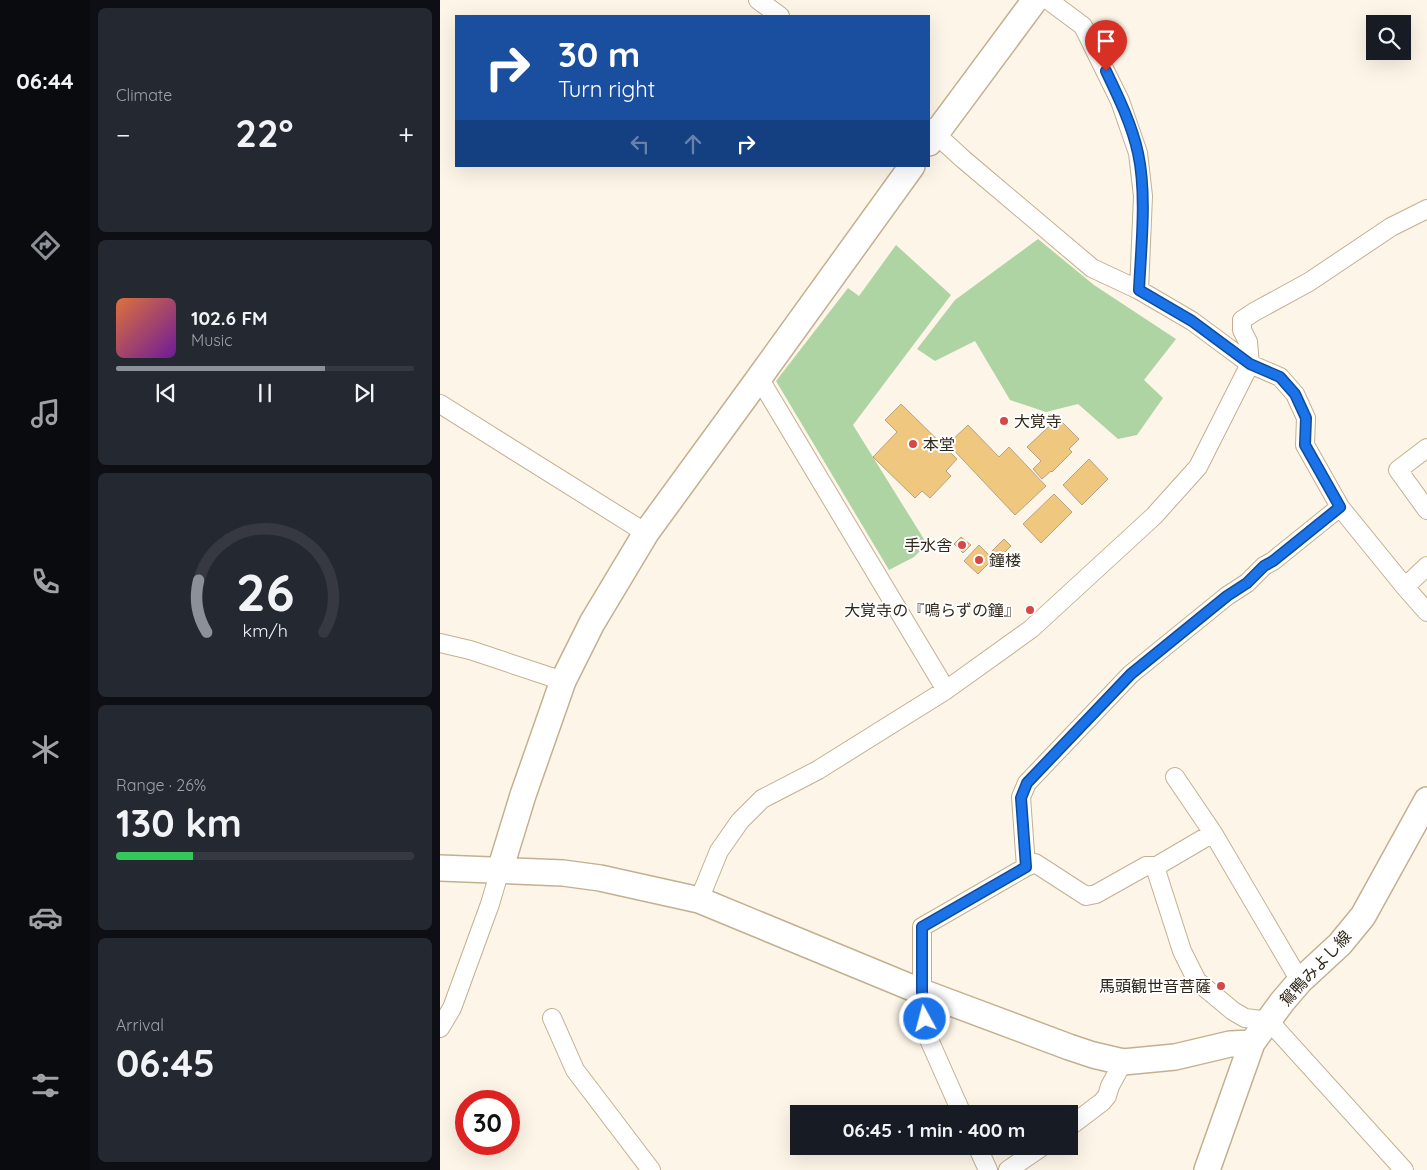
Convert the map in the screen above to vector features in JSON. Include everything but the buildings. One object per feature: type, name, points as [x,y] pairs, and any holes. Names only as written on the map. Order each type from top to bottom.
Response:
[{"type":"street","points":[[758,0],[779,15]]},
{"type":"street","points":[[1034,0],[931,134],[1092,268],[1139,290],[1192,321],[1250,364],[1280,377],[1295,394],[1306,418],[1305,445],[1340,507],[1404,587],[1427,612]]},
{"type":"street","points":[[1048,0],[1083,26],[1120,101],[1138,153],[1143,196],[1139,290]]},
{"type":"street","points":[[440,1028],[452,1008],[490,904],[523,795],[563,681],[592,623],[646,533],[911,167]]},
{"type":"street","points":[[699,900],[719,851],[740,821],[762,799],[818,770],[946,690],[1031,629],[1154,516],[1198,467],[1250,364],[1248,342],[1242,330],[1242,320],[1309,282],[1391,227],[1427,209]]},
{"type":"street","points":[[759,378],[946,690]]},
{"type":"street","points":[[440,404],[646,533]]},
{"type":"street","points":[[1427,448],[1398,470],[1427,510]]},
{"type":"street","points":[[1026,867],[1021,798],[1027,783],[1131,674],[1340,507]]},
{"type":"street","points":[[1404,587],[1427,566]]},
{"type":"street","points":[[440,643],[470,650],[563,681]]},
{"type":"street","points":[[1175,776],[1213,834],[1300,981]]},
{"type":"street","name":"鴛鴨みよし線","points":[[1207,1170],[1252,1043],[1300,981],[1340,944],[1363,916],[1427,800]]},
{"type":"street","points":[[958,1105],[927,1035],[922,992],[922,927],[1035,863],[1086,896],[1096,894],[1146,866],[1155,866],[1213,834]]},
{"type":"street","points":[[1155,866],[1182,951],[1197,981],[1245,1018],[1269,1021],[1404,1170]]},
{"type":"street","points":[[440,868],[562,873],[600,878],[699,900],[922,992],[1069,1047],[1123,1062],[1174,1057],[1230,1044],[1252,1043]]},
{"type":"street","points":[[552,1018],[575,1070],[651,1170]]},
{"type":"street","points":[[1078,1120],[1107,1096],[1110,1086],[1123,1062]]},
{"type":"street","points":[[981,1155],[988,1170]]},
{"type":"street","points":[[1008,1170],[1030,1155]]},
{"type":"green space","points":[[1038,239],[1094,285],[1176,339],[1144,380],[1163,398],[1137,435],[1118,439],[1078,404],[1046,412],[1010,400],[975,341],[935,361],[917,349],[955,300]]},
{"type":"green space","points":[[896,245],[951,295],[853,425],[927,544],[914,557],[889,570],[776,381],[848,288],[859,296]]},
{"type":"place","name":"大覚寺","points":[[1004,421]]},
{"type":"place","name":"本堂","points":[[913,444]]},
{"type":"place","name":"手水舎","points":[[962,545]]},
{"type":"place","name":"鐘楼","points":[[979,560]]},
{"type":"place","name":"大覚寺の『鳴らずの鐘』","points":[[1030,610]]},
{"type":"place","name":"馬頭観世音菩薩","points":[[1221,986]]},
{"type":"route","points":[[925,1019],[922,992],[922,927],[1026,867],[1021,798],[1027,783],[1131,674],[1340,507],[1305,445],[1306,418],[1295,394],[1280,377],[1250,364],[1192,321],[1139,290],[1143,196],[1138,153],[1120,101],[1106,71]]}]
